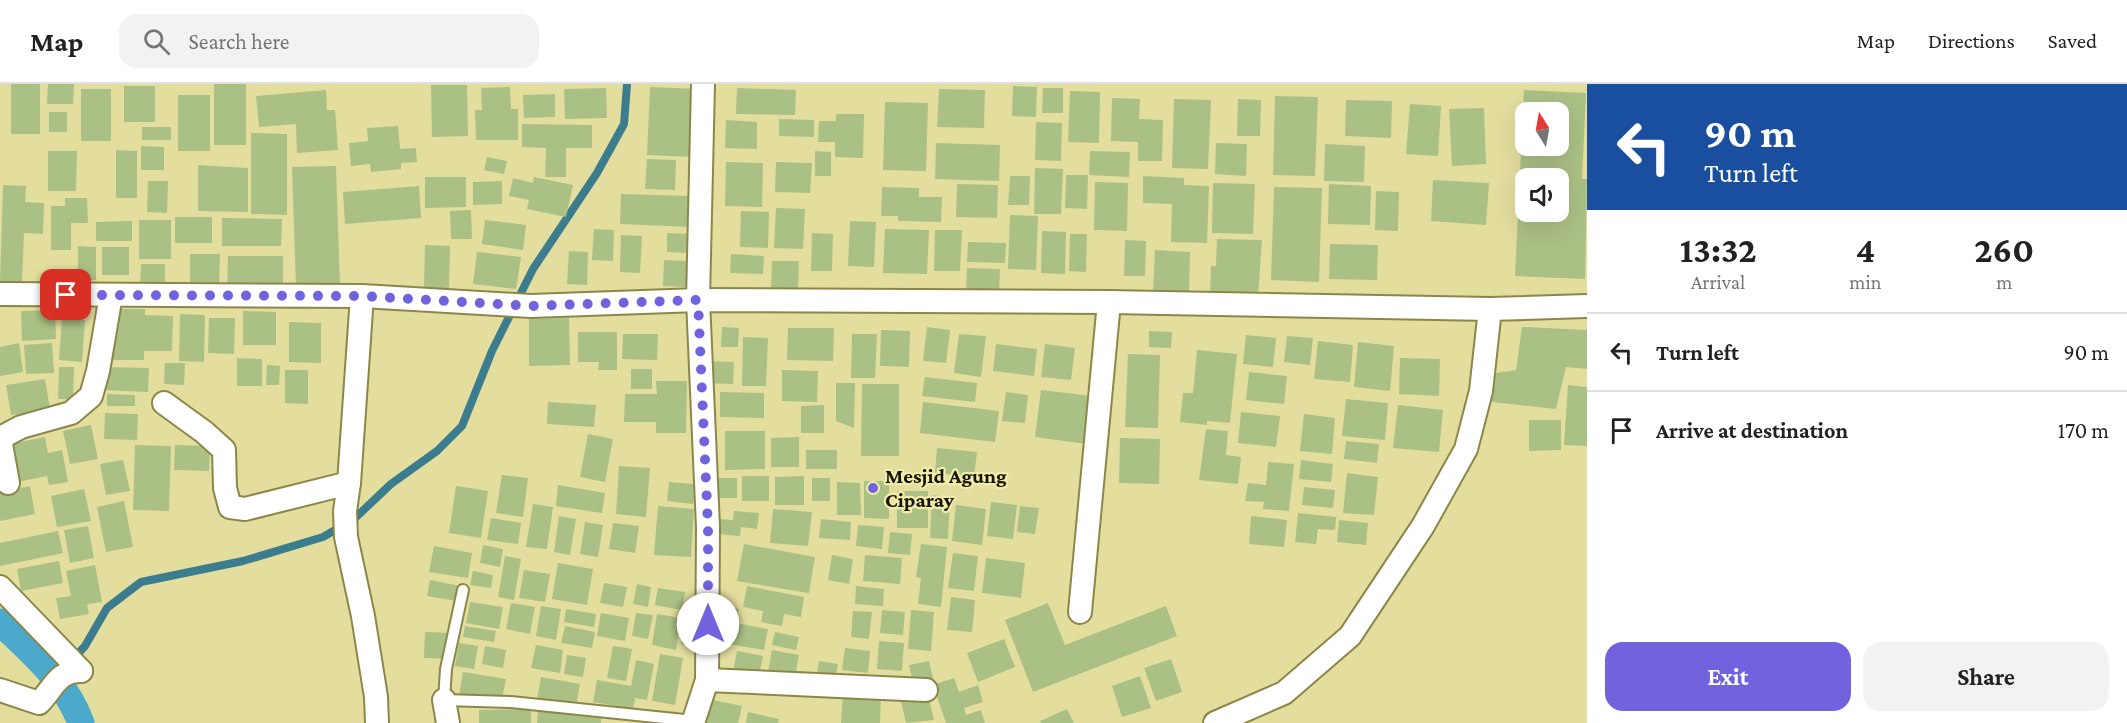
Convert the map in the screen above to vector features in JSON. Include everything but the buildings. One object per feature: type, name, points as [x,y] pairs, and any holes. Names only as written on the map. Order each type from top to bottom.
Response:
[{"type":"street","points":[[693,722],[707,680],[708,527],[698,300],[703,84]]},
{"type":"street","points":[[0,294],[362,296],[531,306],[698,300],[1108,302],[1490,309],[1587,306]]},
{"type":"street","points":[[8,483],[1,444],[4,436],[21,427],[80,409],[91,396],[98,370],[111,295]]},
{"type":"street","points":[[362,296],[345,511],[346,537],[363,616],[376,697],[377,723]]},
{"type":"street","points":[[1080,612],[1108,302]]},
{"type":"street","points":[[1215,723],[1284,693],[1350,636],[1357,626],[1423,526],[1466,449],[1481,391],[1490,309]]},
{"type":"street","points":[[164,403],[204,432],[224,450],[225,488],[230,507],[245,509],[349,483]]},
{"type":"street","points":[[0,587],[81,671],[67,672],[58,678],[49,694],[39,704],[0,690]]},
{"type":"street","points":[[707,680],[926,690]]},
{"type":"street","points":[[444,700],[448,723]]},
{"type":"lane","points":[[463,590],[447,669],[444,700],[511,702],[693,722]]},
{"type":"waterway","points":[[74,658],[85,646],[107,608],[141,582],[243,561],[323,537],[354,519],[391,484],[437,451],[462,426],[492,351],[533,269],[597,173],[624,124],[627,84]]},
{"type":"waterway","points":[[0,622],[57,680],[81,723]]},
{"type":"place","name":"Mesjid Agung Ciparay","points":[[873,488]]},
{"type":"route","points":[[66,295],[362,296],[531,306],[698,300],[708,527],[708,624]]}]
